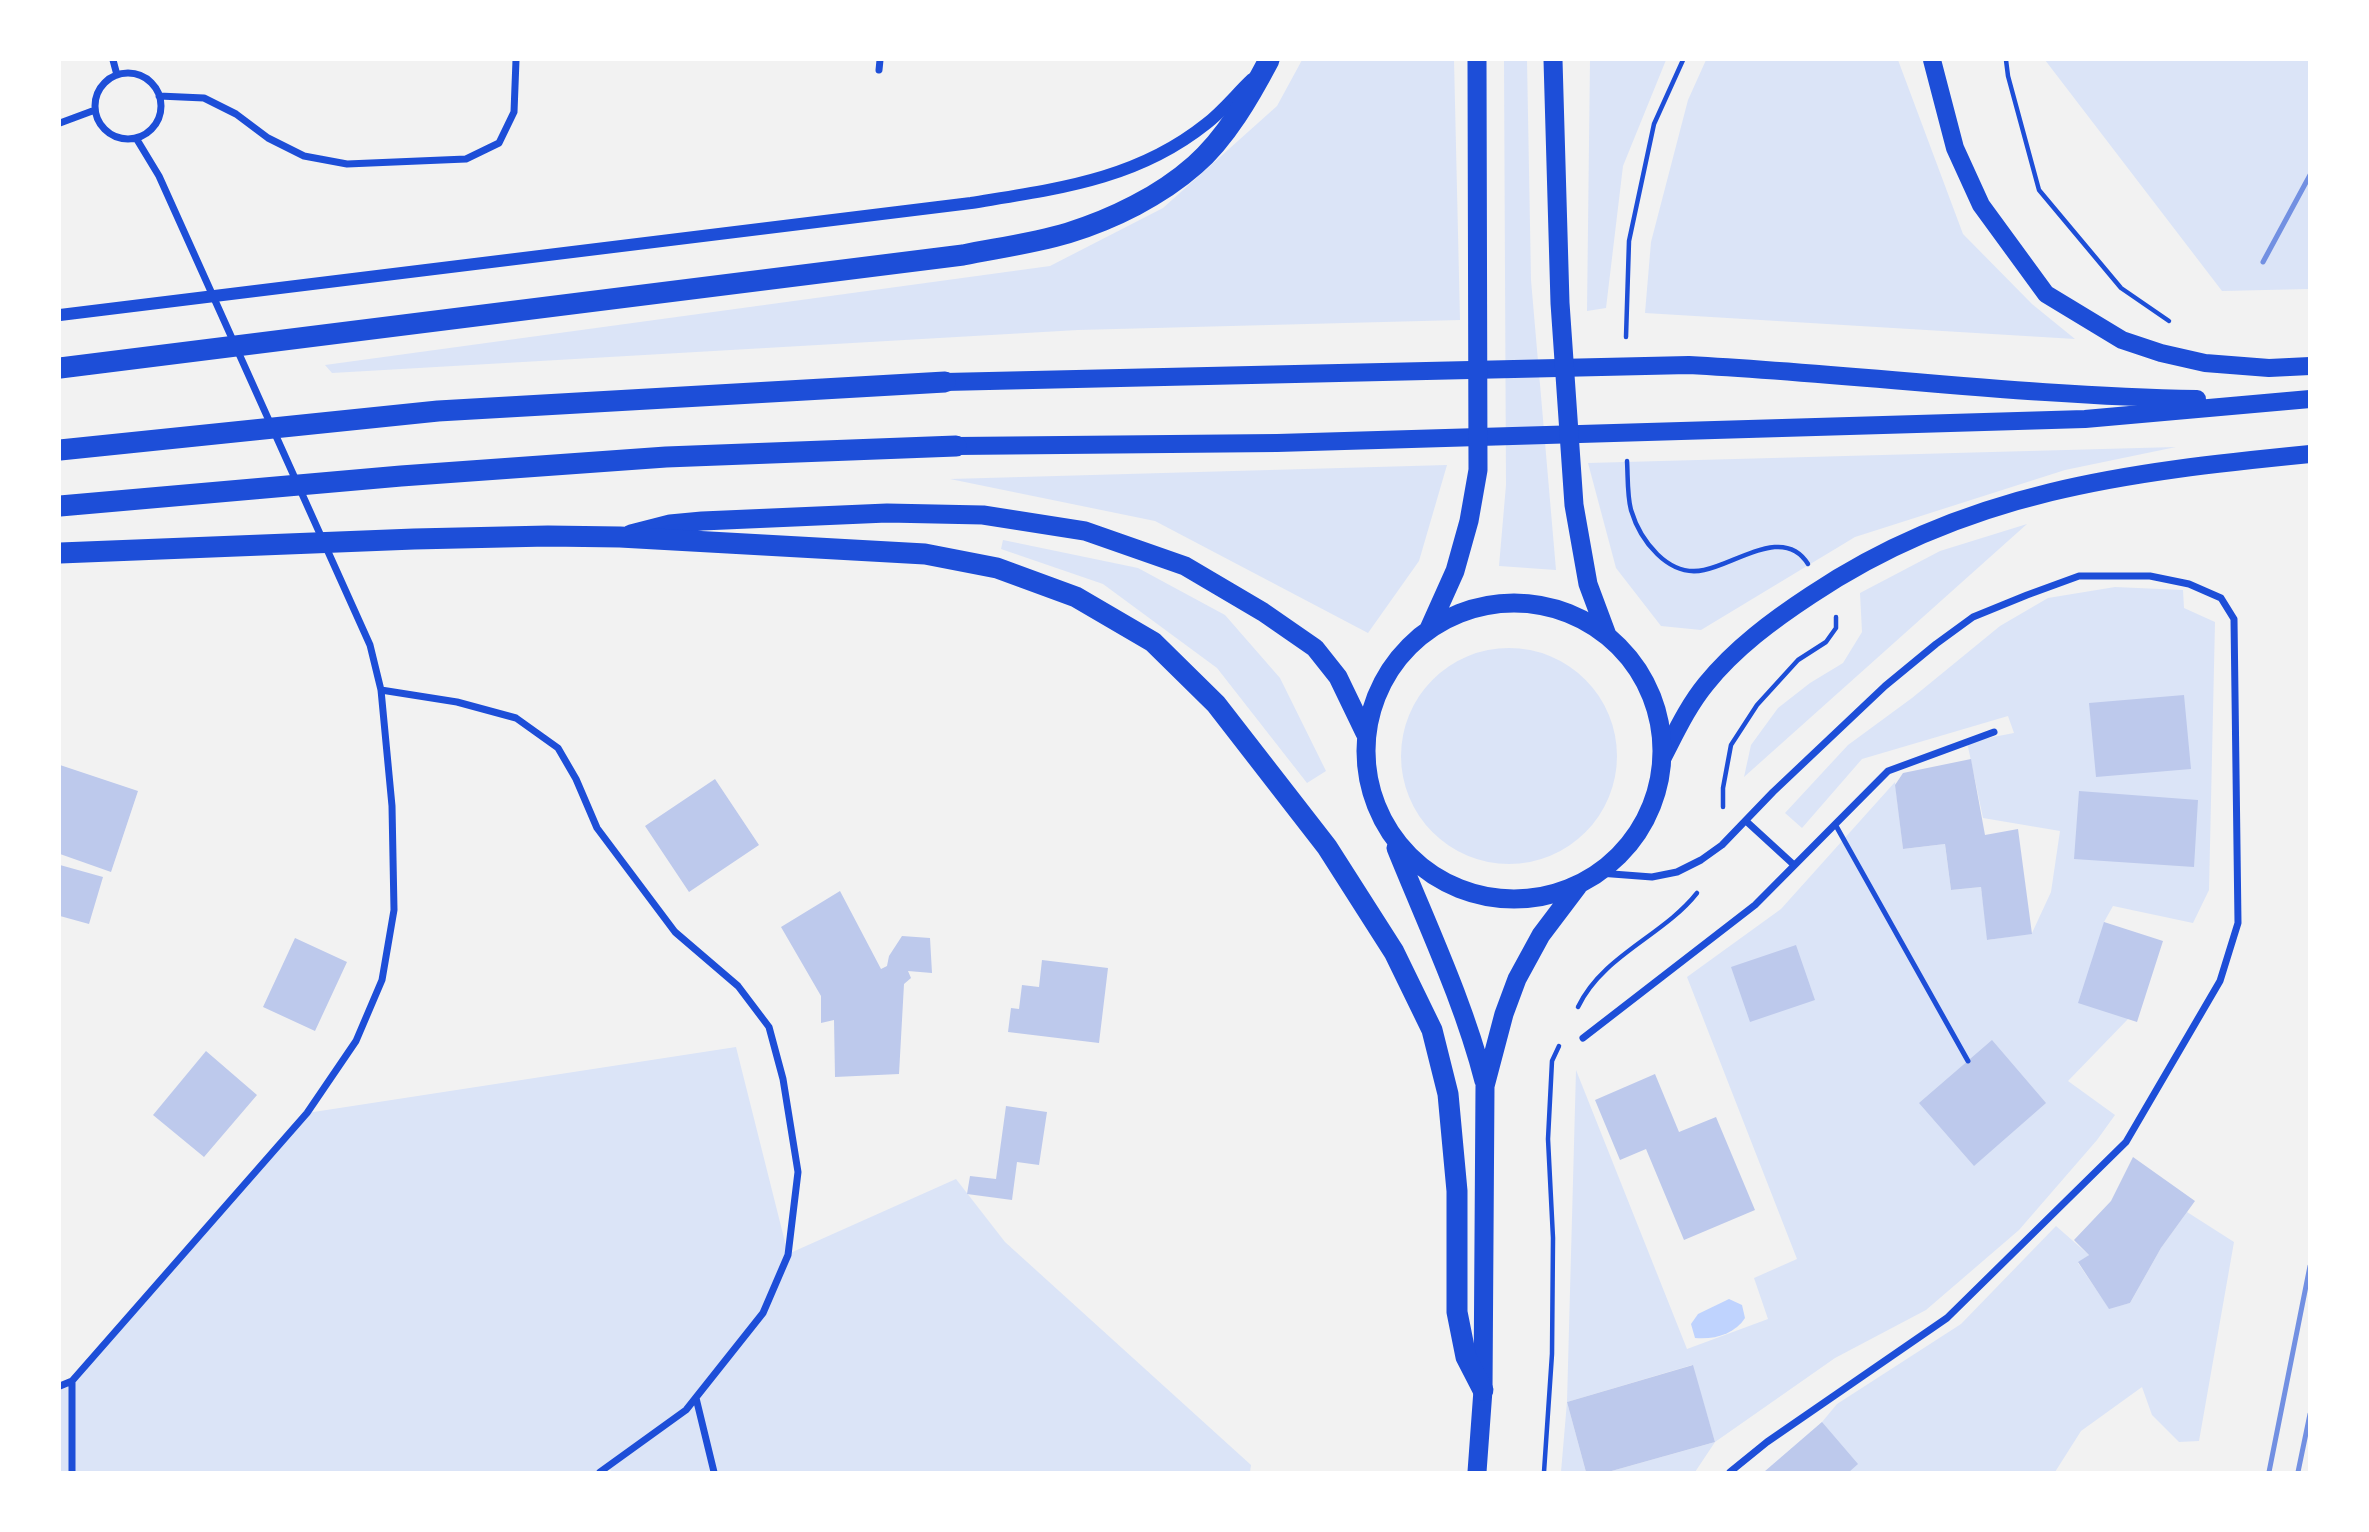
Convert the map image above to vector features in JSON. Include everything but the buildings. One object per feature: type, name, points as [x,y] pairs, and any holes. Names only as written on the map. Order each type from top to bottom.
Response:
[{"type":"highway","points":[[1429,629],[1455,570],[1469,521],[1478,470],[1477,60]]},
{"type":"highway","points":[[1553,60],[1560,303],[1574,505],[1588,584],[1607,635]]},
{"type":"highway","points":[[60,368],[963,255],[1068,233],[1119,213],[1165,188],[1197,164],[1244,104],[1267,63]]},
{"type":"highway","points":[[60,450],[438,411],[945,382]]},
{"type":"highway","points":[[60,506],[401,476],[666,457],[956,446]]},
{"type":"highway","points":[[620,537],[670,524],[702,521],[887,513],[983,515],[1085,531],[1185,566],[1263,612],[1315,648],[1338,677],[1365,733]]},
{"type":"highway","points":[[60,553],[548,536],[620,537],[925,554],[997,568],[1076,597],[1153,642],[1216,704],[1327,847],[1394,952],[1432,1030],[1448,1094],[1457,1191],[1457,1312],[1466,1357],[1483,1390]]},
{"type":"highway","points":[[1392,837],[1412,860],[1435,878],[1462,891],[1491,898],[1521,900],[1550,895],[1579,885],[1599,873],[1625,850],[1645,823],[1657,791],[1663,757],[1660,723],[1650,690],[1631,660],[1607,635],[1574,615],[1538,605],[1500,603],[1463,611],[1429,629],[1398,657],[1376,693],[1365,733],[1369,788],[1378,813],[1392,837],[1462,1010],[1485,1086]]},
{"type":"highway","points":[[1477,1472],[1483,1390],[1485,1086],[1504,1014],[1517,979],[1541,935],[1579,885]]},
{"type":"main road","points":[[1932,60],[1955,148],[1980,205],[2046,293],[2122,340],[2161,353],[2205,363],[2269,368],[2309,366]]},
{"type":"main road","points":[[945,382],[1689,365],[1810,372],[2126,398],[2281,401]]},
{"type":"main road","points":[[956,446],[1277,443],[2085,419],[2309,399]]},
{"type":"main road","points":[[1663,757],[1686,713],[1706,684],[1736,652],[1773,620],[1842,574],[1908,539],[1987,508],[2066,487],[2205,464],[2309,454]]},
{"type":"street","points":[[113,60],[117,75]]},
{"type":"street","points":[[159,96],[204,98],[236,114],[268,138],[304,156],[347,164],[466,159],[499,143],[514,112],[516,60]]},
{"type":"street","points":[[879,70],[880,60]]},
{"type":"street","points":[[60,314],[971,203],[1072,187],[1163,154],[1207,123],[1267,63]]},
{"type":"street","points":[[117,75],[138,75],[147,79],[159,96],[159,117],[147,134],[136,138],[125,139],[105,130],[95,110],[100,88],[107,80],[117,75]]},
{"type":"street","points":[[60,123],[95,110]]},
{"type":"street","points":[[60,1386],[72,1381],[307,1113],[356,1041],[382,980],[394,910],[392,806],[381,690],[370,645],[159,176],[136,138]]},
{"type":"street","points":[[1599,873],[1652,877],[1677,872],[1722,845],[1773,792],[1885,686],[1936,644],[1973,617],[2027,595],[2080,576],[2150,576],[2189,584],[2221,598],[2234,619],[2238,923],[2220,981],[2133,1131],[2126,1142],[1947,1318],[1767,1442],[1730,1472]]},
{"type":"street","points":[[381,690],[457,702],[516,718],[558,748],[576,779],[597,828],[667,922],[738,986],[769,1027],[783,1079],[798,1172],[788,1255],[763,1313],[686,1410],[600,1472]]},
{"type":"street","points":[[1583,1038],[1755,905],[1888,771],[1994,733]]},
{"type":"street","points":[[1746,821],[1794,865]]},
{"type":"street","points":[[72,1381],[72,1472]]},
{"type":"street","points":[[696,1398],[713,1472]]},
{"type":"lane","points":[[1835,824],[1968,1061]]},
{"type":"path","points":[[2006,60],[2039,190],[2120,288],[2172,323]]},
{"type":"shaded area","points":[[1302,60],[1454,60],[1460,320],[1078,330],[332,373],[325,365],[1050,266],[1163,208],[1277,106]]},
{"type":"shaded area","points":[[1504,60],[1527,60],[1531,280],[1556,570],[1499,566],[1506,485]]},
{"type":"shaded area","points":[[1590,60],[1666,60],[1623,166],[1606,308],[1587,311]]},
{"type":"shaded area","points":[[1706,60],[1898,60],[1963,234],[2032,304],[2075,339],[1645,313],[1651,242],[1688,100]]},
{"type":"shaded area","points":[[2045,60],[2309,60],[2309,289],[2222,291]]},
{"type":"shaded area","points":[[2176,447],[2065,470],[1855,537],[1701,630],[1661,626],[1616,568],[1588,463]]},
{"type":"shaded area","points":[[1447,465],[1419,561],[1368,633],[1155,521],[950,479]]},
{"type":"shaded area","points":[[2027,524],[1744,777],[1751,745],[1778,708],[1810,683],[1843,663],[1862,632],[1860,593],[1940,551]]},
{"type":"shaded area","points":[[1003,540],[1138,568],[1225,615],[1280,678],[1326,771],[1307,783],[1217,668],[1103,584],[1001,549]]},
{"type":"shaded area","points":[[2115,587],[2183,590],[2184,608],[2215,622],[2209,890],[2193,923],[2113,906],[2104,922],[2128,1019],[2068,1081],[2115,1115],[2097,1140],[2019,1230],[1926,1310],[1835,1358],[1715,1442],[1692,1365],[1567,1402],[1576,1070],[1687,1349],[1768,1319],[1754,1278],[1797,1259],[1687,977],[1781,909],[1895,782],[1903,849],[1945,844],[1951,890],[1981,887],[1988,940],[2032,933],[2051,892],[2060,831],[1983,818],[1967,742],[2014,733],[2008,716],[1862,759],[1802,828],[1785,813],[1848,745],[1912,698],[2000,626],[2048,598]]},
{"type":"shaded area","points":[[1509,648],[1550,656],[1586,679],[1609,715],[1617,756],[1609,797],[1586,833],[1550,856],[1509,864],[1468,856],[1432,833],[1409,797],[1401,756],[1409,715],[1432,679],[1468,656]]},
{"type":"shaded area","points":[[736,1047],[788,1254],[956,1179],[1005,1242],[1251,1465],[1250,1472],[613,1472],[607,1468],[600,1472],[60,1472],[60,1384],[72,1381],[307,1113]]},
{"type":"shaded area","points":[[2187,1212],[2234,1242],[2199,1441],[2179,1442],[2152,1415],[2142,1387],[2081,1431],[2055,1472],[1764,1472],[1822,1422],[1837,1404],[1961,1324],[2056,1226],[2089,1255],[2078,1263],[2109,1308],[2130,1303],[2161,1248]]},
{"type":"shaded area","points":[[1567,1402],[1586,1472],[1561,1472]]},
{"type":"shaded area","points":[[1715,1442],[1695,1472],[1608,1472]]},
{"type":"water","points":[[1729,1299],[1742,1305],[1745,1318],[1741,1324],[1723,1335],[1695,1338],[1691,1324],[1698,1314]]},
{"type":"railway","points":[[2263,262],[2310,175]]},
{"type":"railway","points":[[2269,1472],[2310,1266]]},
{"type":"railway","points":[[2298,1472],[2310,1414]]}]
